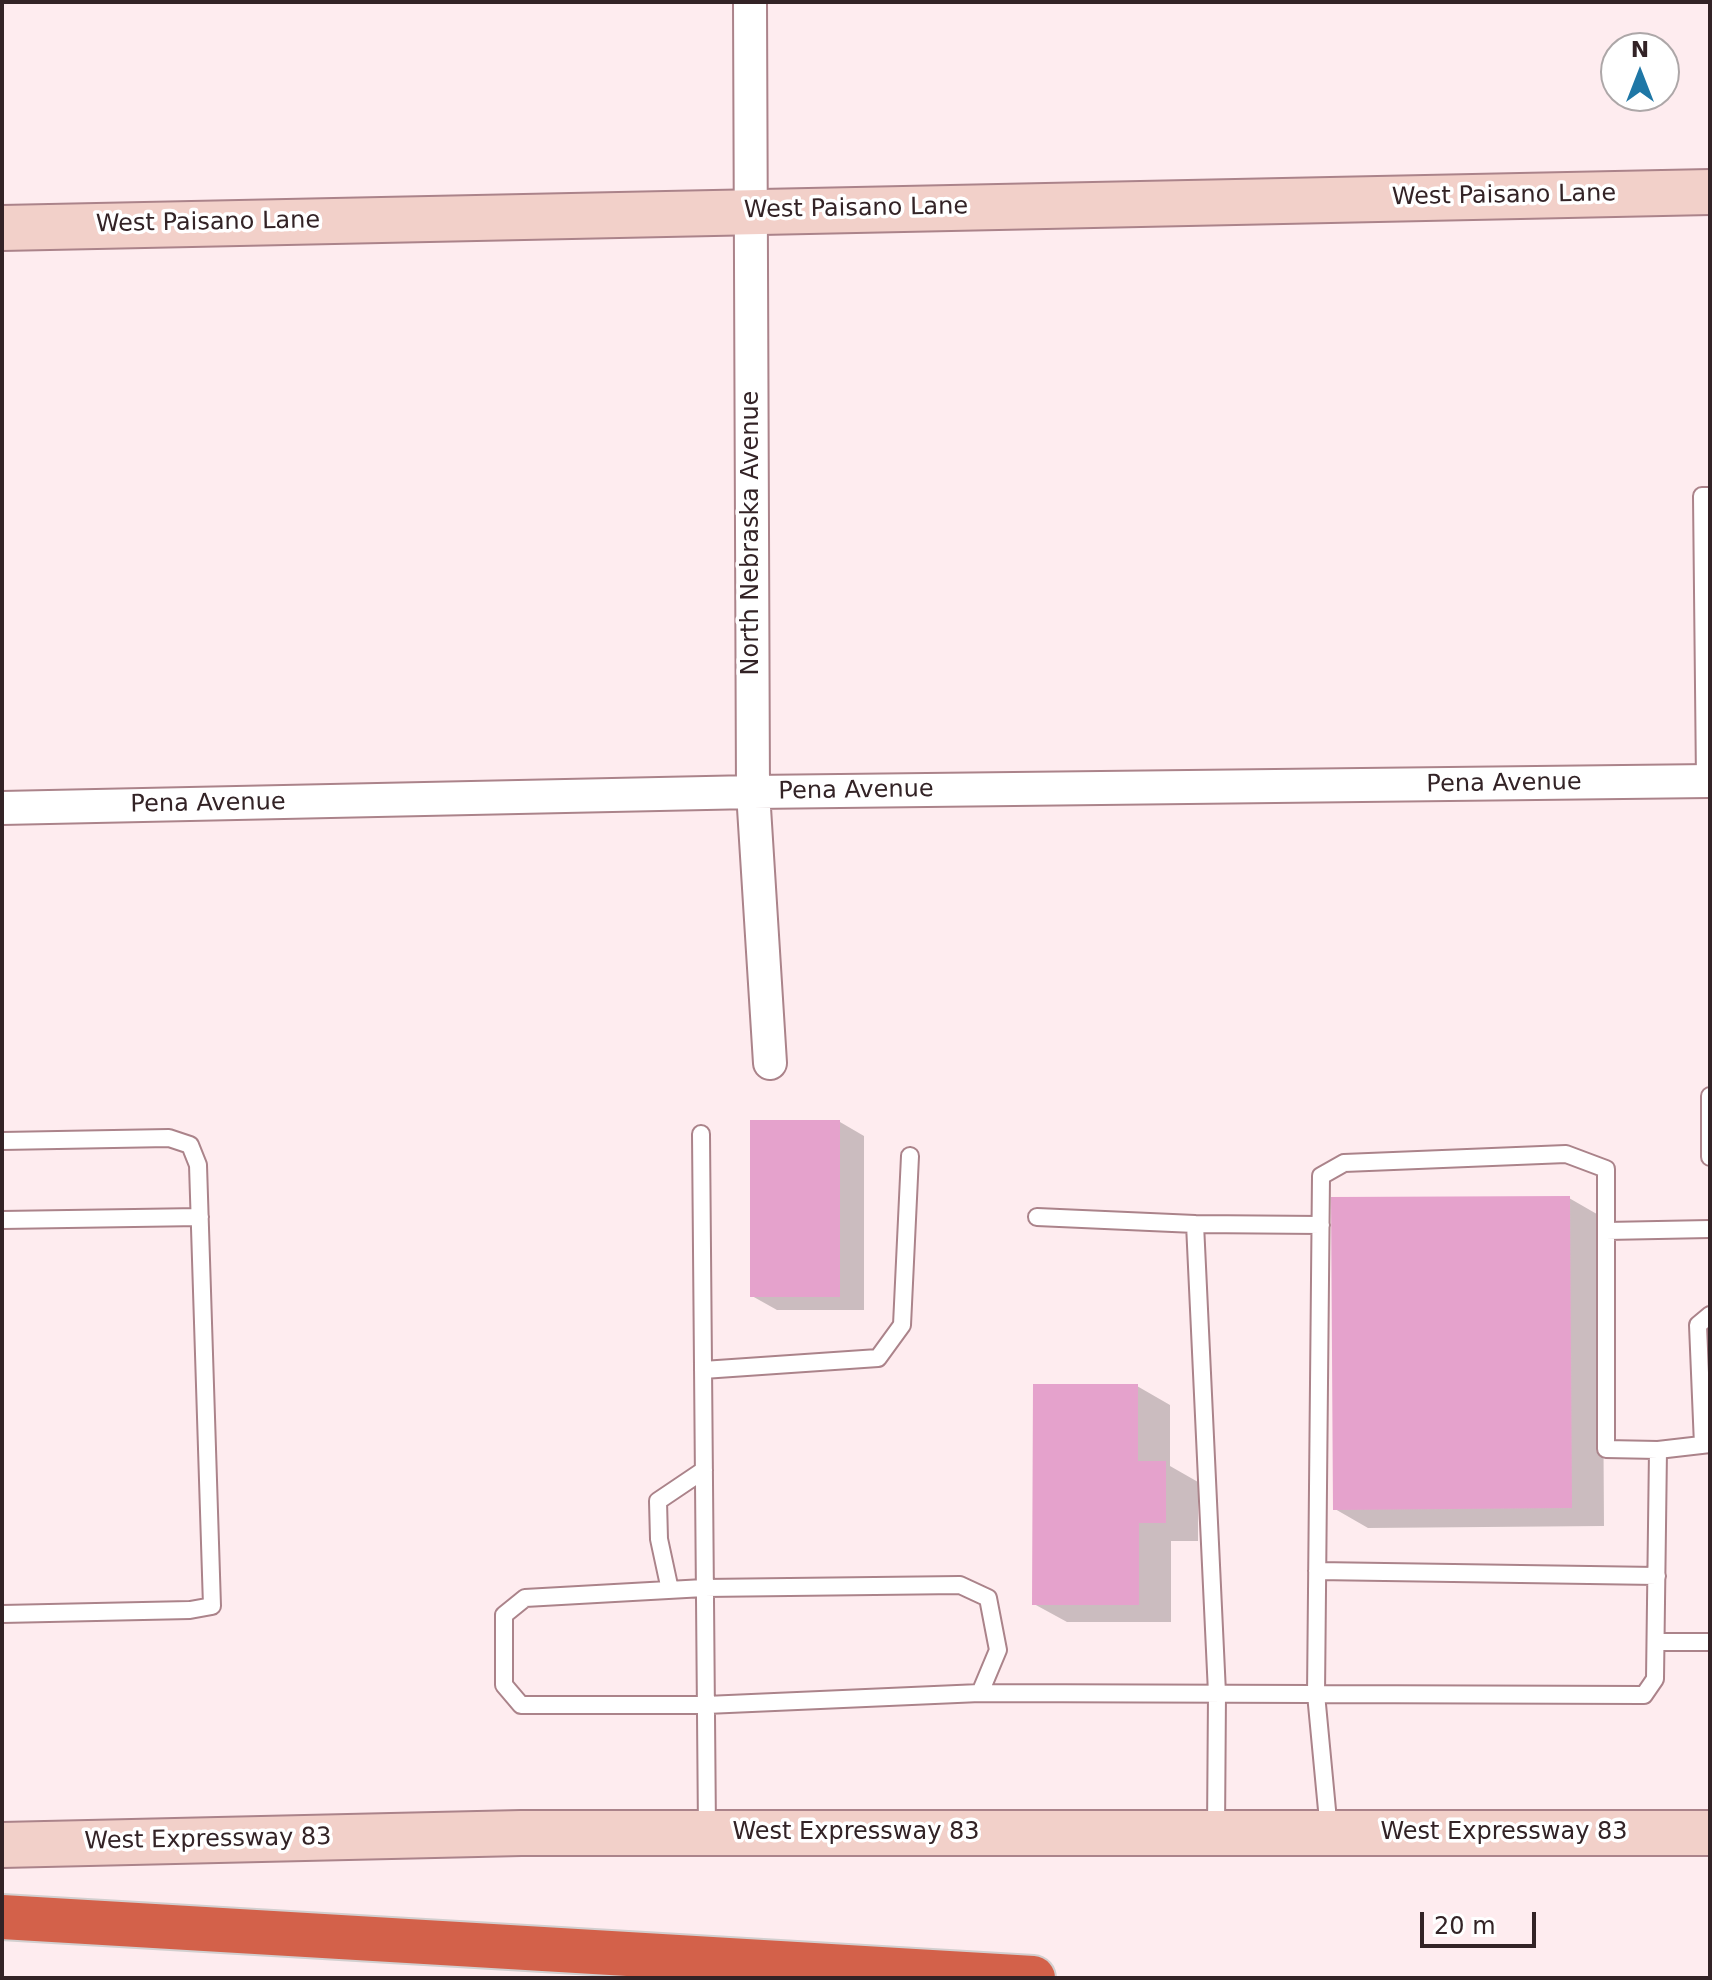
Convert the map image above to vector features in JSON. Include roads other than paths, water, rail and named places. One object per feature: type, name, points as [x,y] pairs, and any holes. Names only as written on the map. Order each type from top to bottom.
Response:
[{"type":"highway","points":[[2,1917],[1033,1978]]},
{"type":"main road","name":"West Paisano Lane","points":[[2,228],[1710,192]]},
{"type":"main road","name":"West Expressway 83","points":[[2,1845],[505,1833],[1710,1833]]},
{"type":"street","name":"North Nebraska Avenue","points":[[750,2],[753,792],[770,1063]]},
{"type":"street","name":"Pena Avenue","points":[[2,808],[753,792],[1708,781]]},
{"type":"lane","points":[[1708,781],[1702,496],[1710,496]]},
{"type":"lane","points":[[1710,1096],[1710,1157]]},
{"type":"lane","points":[[701,1134],[707,1833]]},
{"type":"lane","points":[[2,1141],[169,1138],[190,1145],[198,1165],[212,1606],[190,1610],[2,1614]]},
{"type":"lane","points":[[1329,1833],[1316,1694],[1321,1176],[1344,1163],[1566,1154],[1606,1169],[1606,1449],[1658,1450],[1706,1445],[1698,1325],[1710,1315]]},
{"type":"lane","points":[[703,1370],[878,1358],[902,1325],[910,1156]]},
{"type":"lane","points":[[2,1220],[200,1217]]},
{"type":"lane","points":[[1037,1217],[1195,1224],[1321,1225]]},
{"type":"lane","points":[[1195,1224],[1217,1693],[1216,1833]]},
{"type":"lane","points":[[1606,1231],[1710,1229]]},
{"type":"lane","points":[[980,1693],[998,1650],[988,1598],[960,1585],[704,1588],[525,1598],[504,1615],[504,1685],[521,1705],[706,1705],[980,1693],[1644,1695],[1655,1679],[1658,1450]]},
{"type":"lane","points":[[670,1590],[659,1539],[658,1501],[704,1470]]},
{"type":"lane","points":[[1317,1571],[1657,1576]]},
{"type":"lane","points":[[1656,1642],[1710,1642]]}]
